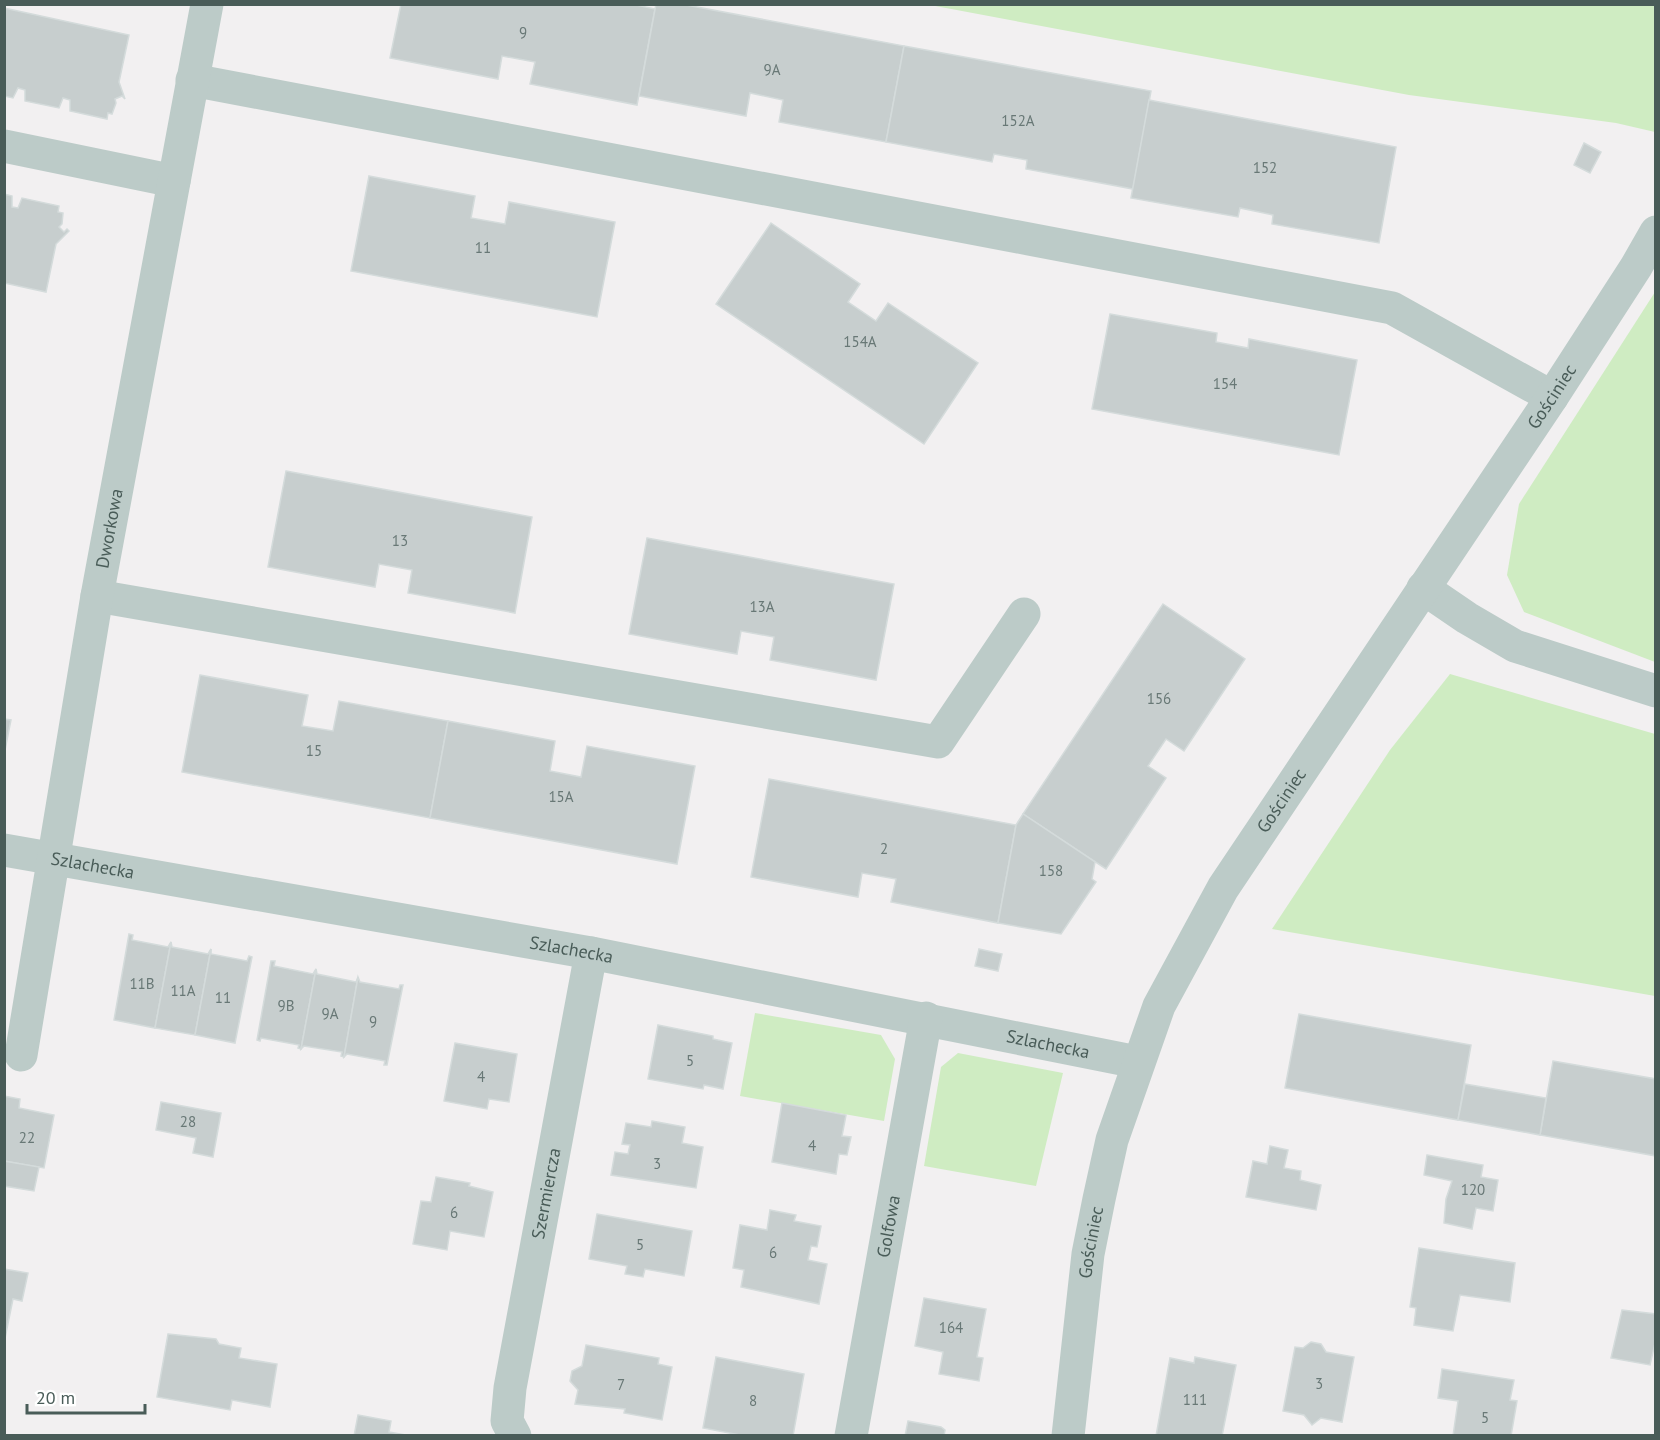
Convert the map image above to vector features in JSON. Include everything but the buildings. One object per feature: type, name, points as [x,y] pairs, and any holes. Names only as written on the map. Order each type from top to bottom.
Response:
[{"type":"street","name":"Dworkowa","points":[[21,1055],[97,596],[207,4]]},
{"type":"street","points":[[192,80],[1392,308],[1552,397]]},
{"type":"street","points":[[4,146],[174,181]]},
{"type":"street","name":"Gościniec","points":[[1068,1436],[1093,1225],[1112,1140],[1137,1062],[1159,1006],[1212,906],[1552,397],[1656,232]]},
{"type":"street","points":[[1423,588],[1467,618],[1515,646],[1656,691]]},
{"type":"street","points":[[97,596],[938,742],[1024,614]]},
{"type":"street","name":"Szlachecka","points":[[4,849],[591,953],[926,1018],[1137,1062]]},
{"type":"street","name":"Szermiercza","points":[[514,1436],[507,1421],[510,1388],[591,953]]},
{"type":"street","name":"Golfowa","points":[[851,1436],[926,1018]]},
{"type":"green space","points":[[930,5],[1655,5],[1655,132],[1616,123],[1409,95]]},
{"type":"green space","points":[[1655,292],[1655,662],[1524,612],[1507,575],[1519,504]]},
{"type":"green space","points":[[1450,674],[1655,734],[1655,996],[1272,929],[1390,750]]},
{"type":"green space","points":[[755,1013],[881,1035],[895,1059],[884,1121],[740,1096]]},
{"type":"green space","points":[[958,1053],[1063,1073],[1036,1186],[924,1166],[941,1067]]}]
